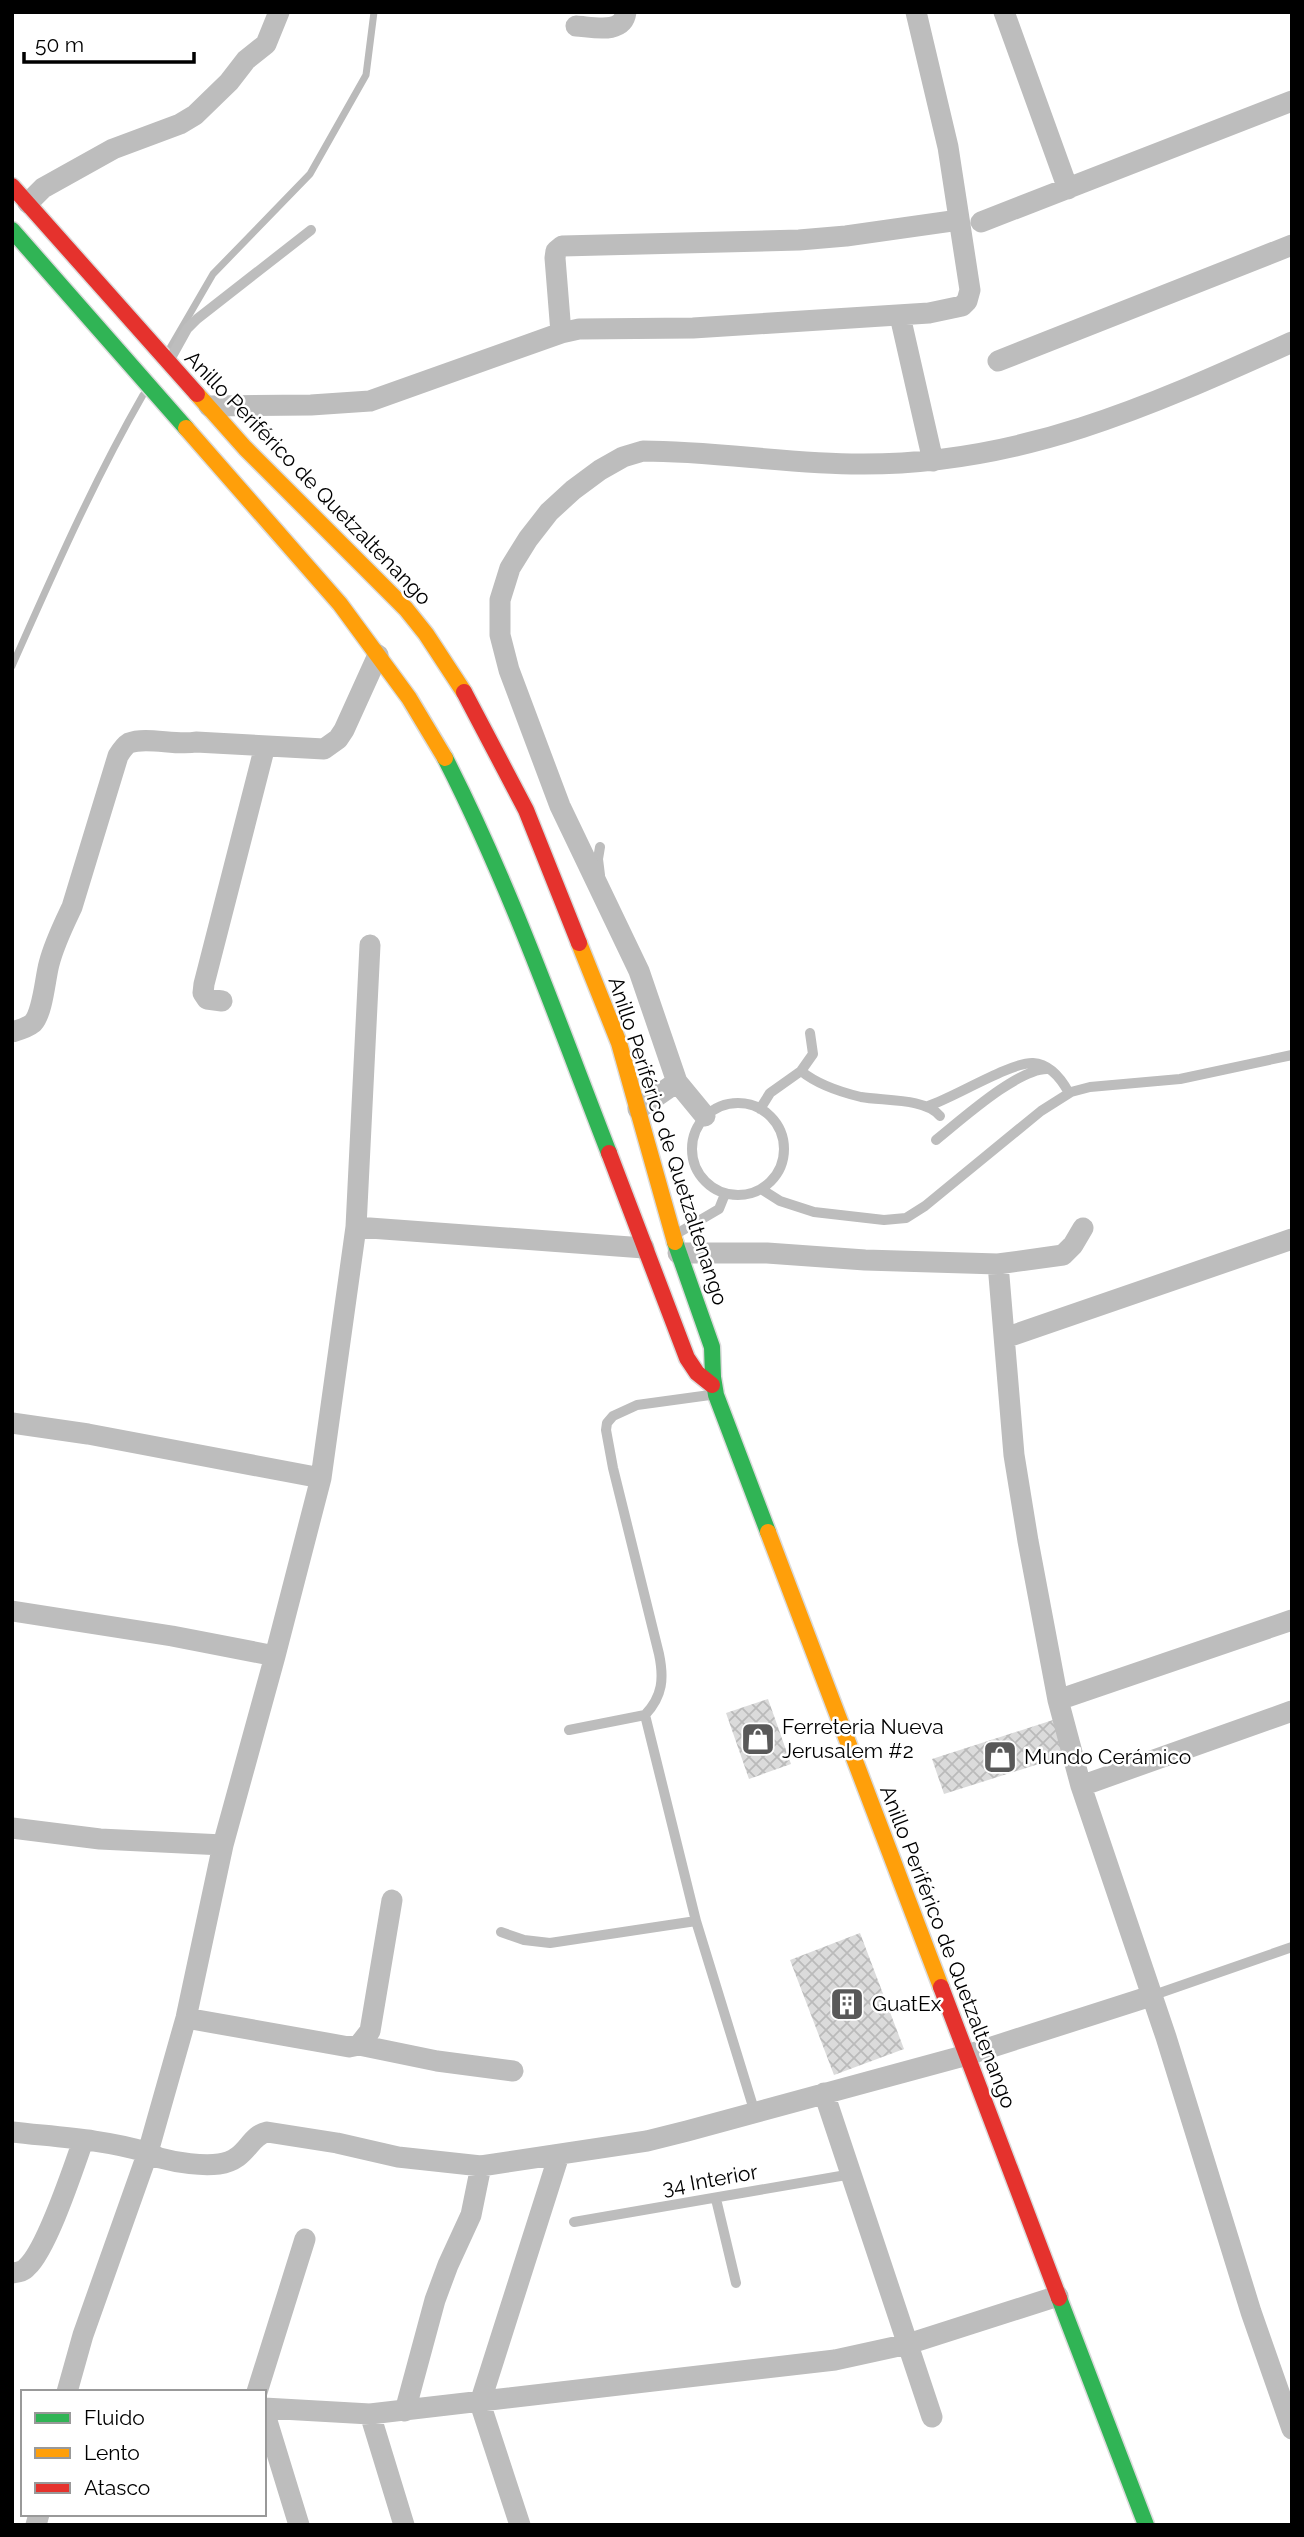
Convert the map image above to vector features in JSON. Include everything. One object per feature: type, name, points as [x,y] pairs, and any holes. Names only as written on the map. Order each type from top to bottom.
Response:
[{"type":"highway","name":"Anillo Periférico de Quetzaltenango","points":[[12,186],[266,470],[406,609],[467,697],[509,774],[551,870],[620,1043],[676,1244],[712,1346],[714,1390],[1146,2525]]},
{"type":"highway","name":"Anillo Periférico de Quetzaltenango","points":[[12,230],[340,604],[378,654],[438,745],[466,799],[570,1053],[687,1358],[714,1390]]},
{"type":"street","points":[[28,203],[43,188],[113,149],[180,124],[195,115],[229,82],[246,60],[266,44],[279,12]]},
{"type":"street","points":[[576,26],[615,27],[624,21],[626,12]]},
{"type":"street","points":[[209,406],[311,405],[370,401],[561,333],[592,328],[693,328],[900,316],[956,308],[967,301],[970,290],[946,134],[916,12]]},
{"type":"street","points":[[1004,12],[1068,189]]},
{"type":"street","points":[[981,222],[1292,101]]},
{"type":"street","points":[[561,333],[555,258],[556,251],[562,246],[799,240],[959,220]]},
{"type":"street","points":[[998,362],[1292,245]]},
{"type":"street","points":[[900,316],[933,461]]},
{"type":"street","points":[[705,1116],[677,1082],[639,971],[561,806],[509,670],[500,635],[500,600],[510,568],[528,539],[549,512],[573,489],[623,457],[643,451],[860,464],[933,461],[995,452],[1069,433],[1190,388],[1292,342]]},
{"type":"street","points":[[12,1032],[28,1026],[38,1013],[49,962],[72,907],[118,756],[125,746],[137,741],[324,749],[331,746],[344,730],[378,654]]},
{"type":"street","points":[[222,1001],[207,999],[204,984],[265,746]]},
{"type":"street","points":[[67,2390],[83,2335],[148,2152],[186,2018],[223,1845],[321,1478],[356,1227],[370,945]]},
{"type":"street","points":[[638,1109],[677,1082]]},
{"type":"street","points":[[356,1227],[645,1248]]},
{"type":"street","points":[[676,1244],[865,1260],[998,1264],[1063,1255],[1070,1250],[1083,1228]]},
{"type":"street","points":[[1005,1338],[1292,1239]]},
{"type":"street","points":[[998,1264],[1014,1455],[1058,1700],[1081,1786],[1166,2037],[1251,2312],[1287,2403],[1292,2429]]},
{"type":"street","points":[[12,1423],[88,1434],[321,1478]]},
{"type":"street","points":[[12,1611],[172,1636],[275,1656]]},
{"type":"street","points":[[1058,1700],[1292,1620]]},
{"type":"street","points":[[1081,1786],[1292,1711]]},
{"type":"street","points":[[12,1828],[100,1839],[223,1845]]},
{"type":"street","points":[[359,2045],[370,2031],[391,1900]]},
{"type":"street","points":[[12,2132],[148,2152],[160,2158],[217,2164],[236,2159],[260,2135],[267,2132],[337,2143],[398,2157],[481,2166],[647,2141],[967,2055],[1151,1996]]},
{"type":"street","points":[[186,2018],[349,2047],[359,2045],[437,2061],[513,2071]]},
{"type":"street","points":[[824,2093],[932,2417]]},
{"type":"street","points":[[12,2273],[24,2270],[35,2258],[83,2141]]},
{"type":"street","points":[[520,2525],[480,2403],[559,2155]]},
{"type":"street","points":[[404,2411],[435,2300],[471,2215],[481,2166]]},
{"type":"street","points":[[258,2390],[304,2239]]},
{"type":"street","points":[[266,2409],[370,2414],[835,2360],[908,2344],[1058,2297]]},
{"type":"street","points":[[370,2414],[404,2525]]},
{"type":"street","points":[[266,2416],[299,2525]]},
{"type":"lane","points":[[172,366],[179,340],[197,319],[311,230]]},
{"type":"lane","points":[[600,847],[598,859],[603,895]]},
{"type":"lane","points":[[760,1109],[770,1093],[801,1071],[813,1054],[810,1033]]},
{"type":"lane","points":[[761,1189],[780,1201],[814,1212],[884,1220],[905,1218],[925,1206],[1041,1111],[1069,1093],[1090,1087],[1180,1079],[1292,1055]]},
{"type":"lane","points":[[928,1106],[1023,1064],[1033,1063],[1059,1077],[1069,1093]]},
{"type":"lane","points":[[936,1140],[1020,1077],[1040,1069],[1048,1069]]},
{"type":"lane","points":[[801,1071],[825,1086],[860,1096],[928,1106],[940,1116]]},
{"type":"lane","points":[[732,1103],[760,1109],[773,1119],[781,1133],[784,1149],[781,1165],[774,1179],[749,1194],[725,1194],[709,1185],[699,1174],[693,1159],[694,1136],[705,1116],[732,1103]]},
{"type":"lane","points":[[676,1244],[719,1209],[725,1194]]},
{"type":"lane","points":[[569,1730],[645,1715],[659,1698],[662,1671],[613,1468],[607,1423],[621,1411],[636,1405],[714,1390]]},
{"type":"lane","points":[[645,1715],[696,1920],[755,2113]]},
{"type":"lane","points":[[500,1932],[524,1940],[550,1942],[696,1920]]},
{"type":"lane","points":[[1151,1996],[1292,1947]]},
{"type":"lane","name":"34 Interior","points":[[574,2222],[852,2174]]},
{"type":"lane","points":[[716,2199],[736,2283]]},
{"type":"building","name":"Ferreteria Nueva Jerusalem #2","points":[[768,1699],[791,1764],[749,1779],[726,1713]]},
{"type":"building","name":"Mundo Cerámico","points":[[1056,1719],[1067,1755],[944,1794],[932,1759]]},
{"type":"building","name":"GuatEx","points":[[860,1933],[904,2049],[834,2075],[790,1960]]},
{"type":"waterway","points":[[170,348],[213,274],[310,174],[366,75],[374,12]]},
{"type":"waterway","points":[[12,666],[90,495],[143,395]]},
{"type":"traffic: fast","points":[[12,230],[186,428]]},
{"type":"traffic: fast","points":[[445,758],[512,903],[609,1153]]},
{"type":"traffic: fast","points":[[675,1242],[712,1347],[716,1395],[768,1532]]},
{"type":"traffic: fast","points":[[1059,2298],[1146,2525]]},
{"type":"traffic: slow","points":[[197,394],[245,448],[406,609],[464,692]]},
{"type":"traffic: slow","points":[[186,428],[340,604],[409,698],[445,758]]},
{"type":"traffic: slow","points":[[579,943],[619,1043],[675,1242]]},
{"type":"traffic: slow","points":[[768,1532],[941,1987]]},
{"type":"traffic: jam","points":[[12,186],[197,394]]},
{"type":"traffic: jam","points":[[464,692],[526,810],[579,943]]},
{"type":"traffic: jam","points":[[609,1153],[687,1358],[697,1373],[712,1385]]},
{"type":"traffic: jam","points":[[941,1987],[1059,2298]]},
{"type":"place","name":"Ferreteria Nueva Jerusalem #2","points":[[758,1739]]},
{"type":"place","name":"Mundo Cerámico","points":[[1000,1757]]},
{"type":"place","name":"GuatEx","points":[[847,2004]]}]
